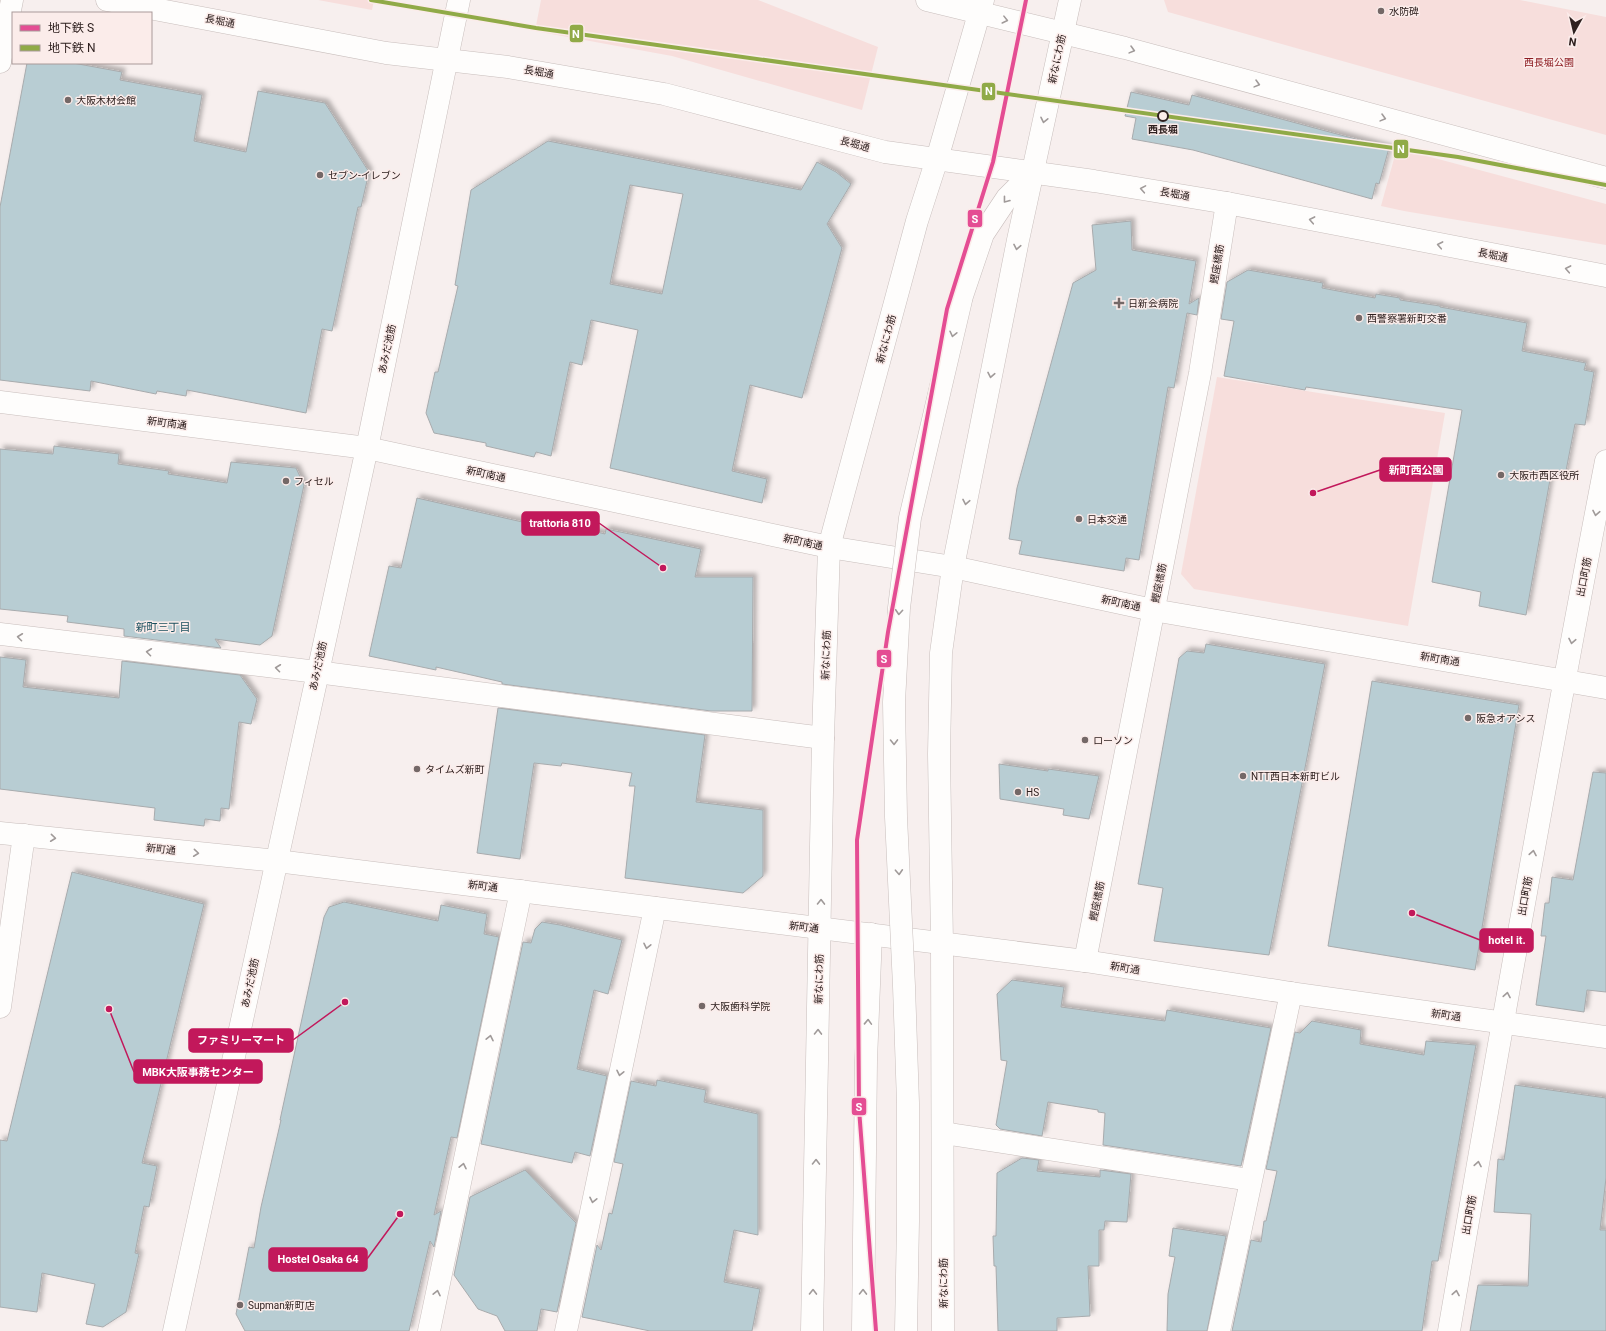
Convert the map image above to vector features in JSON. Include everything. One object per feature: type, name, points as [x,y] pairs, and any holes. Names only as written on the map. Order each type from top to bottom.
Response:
[{"type":"main road","points":[[0,62],[12,0]]},
{"type":"main road","name":"長堀通","points":[[107,0],[386,53],[508,67],[664,94],[886,152],[1094,180],[1606,276]]},
{"type":"main road","name":"あみだ池筋","points":[[174,1331],[366,448],[459,0]]},
{"type":"main road","points":[[927,0],[981,7],[1063,33],[1125,48],[1606,178]]},
{"type":"main road","name":"新なにわ筋","points":[[943,1331],[942,943],[939,754],[941,653],[953,567],[1033,172],[1070,0]]},
{"type":"main road","name":"新なにわ筋","points":[[812,1331],[823,738],[829,547],[917,221],[937,159],[981,7]]},
{"type":"main road","points":[[906,1331],[908,1103],[896,816],[894,694],[899,608],[910,518],[962,296],[983,234],[1007,198],[1033,172]]},
{"type":"main road","name":"鰹座橋筋","points":[[1085,961],[1200,373],[1228,204]]},
{"type":"main road","name":"新町南通","points":[[0,402],[366,448],[829,547],[953,567],[1154,610],[1606,688]]},
{"type":"main road","name":"出口町筋","points":[[1449,1331],[1502,1023],[1564,680],[1606,461]]},
{"type":"main road","points":[[0,634],[317,672],[823,738]]},
{"type":"main road","name":"新町通","points":[[0,833],[277,861],[1085,961],[1291,994],[1606,1036]]},
{"type":"main road","points":[[0,1007],[24,835]]},
{"type":"main road","points":[[428,1331],[521,891]]},
{"type":"main road","points":[[566,1331],[655,908]]},
{"type":"main road","points":[[863,1331],[866,1061],[870,934]]},
{"type":"main road","points":[[1219,1331],[1250,1180],[1291,994]]},
{"type":"main road","points":[[943,1132],[1250,1180]]},
{"type":"green space","points":[[318,0],[374,0],[372,10]]},
{"type":"green space","points":[[541,0],[758,0],[878,47],[862,110],[672,56],[535,31]]},
{"type":"green space","name":"西長堀公園","points":[[1164,0],[1520,0],[1606,17],[1606,135],[1168,12]]},
{"type":"green space","points":[[1397,148],[1606,204],[1606,245],[1381,206]]},
{"type":"green space","points":[[1217,377],[1445,413],[1408,626],[1194,589],[1181,574]]},
{"type":"building","points":[[27,64],[78,64],[122,72],[120,80],[202,95],[194,141],[246,152],[258,91],[325,103],[369,172],[361,207],[358,207],[332,331],[322,329],[306,413],[187,390],[186,396],[157,391],[156,394],[91,381],[90,391],[0,380],[0,207]]},
{"type":"building","points":[[1131,92],[1189,105],[1192,95],[1389,148],[1379,184],[1376,183],[1372,199],[1193,150],[1132,139],[1136,118],[1125,116]]},
{"type":"building","points":[[548,141],[801,190],[817,162],[836,172],[851,184],[827,224],[842,248],[802,398],[750,385],[732,471],[767,479],[762,503],[610,468],[638,330],[591,320],[582,365],[570,362],[551,456],[536,452],[534,457],[486,446],[486,443],[434,433],[426,413],[435,372],[438,372],[458,286],[455,285],[471,190]],"holes":[[[630,185],[683,194],[662,294],[610,284]]]},
{"type":"building","points":[[1131,221],[1132,250],[1196,261],[1189,304],[1199,298],[1197,315],[1187,313],[1174,388],[1168,387],[1139,560],[1126,558],[1124,571],[1019,554],[1022,541],[1009,539],[1017,488],[1073,283],[1096,270],[1092,225]]},
{"type":"building","points":[[1248,270],[1323,283],[1322,288],[1375,298],[1376,294],[1400,298],[1400,300],[1440,306],[1527,323],[1522,351],[1586,363],[1584,370],[1594,372],[1585,425],[1575,424],[1565,476],[1551,474],[1526,615],[1479,606],[1481,592],[1432,582],[1462,410],[1306,387],[1305,390],[1224,376],[1234,321],[1221,319],[1227,282]]},
{"type":"building","points":[[54,446],[119,454],[118,464],[169,471],[168,474],[227,483],[231,462],[296,468],[304,485],[272,636],[260,645],[215,639],[221,648],[124,636],[124,629],[67,622],[68,616],[0,609],[0,449],[53,454]]},
{"type":"building","points":[[417,498],[575,534],[577,527],[605,534],[606,529],[701,549],[695,577],[753,577],[752,711],[711,711],[502,684],[502,682],[436,667],[436,670],[369,656],[389,566],[401,568]]},
{"type":"building","name":"NTT西日本新町ビル","points":[[1206,644],[1325,664],[1269,955],[1154,941],[1163,888],[1138,884],[1179,658],[1187,651],[1204,653]]},
{"type":"building","points":[[0,657],[26,660],[23,687],[119,698],[122,661],[240,675],[257,699],[251,724],[239,722],[229,809],[221,808],[220,821],[205,819],[204,826],[154,820],[155,808],[0,789]]},
{"type":"building","points":[[1372,681],[1519,705],[1475,970],[1328,946]]},
{"type":"building","points":[[498,708],[705,735],[696,802],[763,810],[763,876],[743,893],[625,878],[635,786],[629,786],[632,773],[562,763],[561,766],[534,763],[520,859],[477,853]]},
{"type":"building","points":[[999,764],[1099,776],[1089,819],[1063,815],[1064,809],[1000,799]]},
{"type":"building","points":[[1593,772],[1606,773],[1606,992],[1587,990],[1584,1012],[1536,1005],[1546,936],[1541,936],[1545,903],[1549,903],[1552,877],[1573,880]]},
{"type":"building","points":[[72,872],[204,904],[142,1163],[157,1166],[149,1207],[144,1206],[135,1253],[139,1254],[126,1312],[103,1327],[86,1324],[95,1284],[42,1273],[37,1312],[0,1307],[0,1140],[7,1141]]},
{"type":"building","points":[[344,902],[438,921],[441,905],[487,914],[484,934],[499,937],[457,1138],[451,1137],[434,1215],[441,1211],[434,1247],[430,1241],[409,1331],[245,1331],[236,1314],[249,1247],[254,1248],[261,1207],[324,917],[329,907]]},
{"type":"building","points":[[542,922],[622,940],[608,994],[594,990],[577,1069],[607,1076],[590,1156],[575,1152],[572,1163],[481,1144],[523,942],[531,943],[535,929]]},
{"type":"building","points":[[1012,980],[1064,987],[1061,1007],[1165,1021],[1167,1010],[1271,1028],[1241,1166],[1103,1145],[1105,1113],[1098,1112],[1098,1110],[1048,1102],[1042,1136],[1000,1129],[996,1125],[1007,1061],[1001,1060],[997,994]]},
{"type":"building","points":[[1312,1021],[1361,1030],[1360,1044],[1424,1055],[1426,1041],[1476,1045],[1438,1261],[1432,1261],[1422,1331],[1232,1331],[1251,1240],[1261,1242],[1264,1221],[1266,1221],[1277,1171],[1266,1169],[1295,1032],[1300,1033]]},
{"type":"building","points":[[657,1080],[706,1090],[704,1102],[758,1114],[758,1235],[734,1230],[724,1282],[760,1289],[752,1331],[650,1331],[582,1317],[597,1245],[601,1250],[609,1213],[612,1214],[623,1164],[614,1162],[631,1081],[656,1086]]},
{"type":"building","points":[[1515,1085],[1606,1098],[1606,1178],[1600,1230],[1606,1230],[1606,1331],[1470,1331],[1478,1285],[1528,1286],[1531,1214],[1494,1212],[1498,1159],[1504,1160]]},
{"type":"building","points":[[1022,1158],[1039,1160],[1037,1171],[1100,1177],[1100,1170],[1131,1174],[1127,1222],[1105,1221],[1104,1230],[1099,1230],[1099,1266],[1088,1266],[1090,1316],[1057,1318],[1057,1331],[998,1331],[996,1266],[994,1266],[993,1236],[996,1236],[997,1173]]},
{"type":"building","points":[[525,1170],[576,1223],[557,1312],[541,1309],[537,1331],[505,1331],[497,1316],[478,1309],[454,1275],[470,1197]]},
{"type":"building","points":[[1173,1228],[1226,1236],[1207,1331],[1167,1331],[1168,1294],[1175,1257],[1169,1256]]},
{"type":"metro line","name":"N","points":[[371,0],[536,28],[1458,157],[1606,185]]},
{"type":"metro line","name":"S","points":[[876,1331],[859,1109],[857,840],[888,632],[947,309],[993,162],[1026,0]]},
{"type":"place","name":"水防碑","points":[[1381,11]]},
{"type":"place","name":"大阪木材会館","points":[[68,100]]},
{"type":"place","name":"西長堀","points":[[1163,116]]},
{"type":"place","name":"セブン-イレブン","points":[[320,175]]},
{"type":"place","name":"日新会病院","points":[[1119,303]]},
{"type":"place","name":"西警察署新町交番","points":[[1359,318]]},
{"type":"place","name":"大阪市西区役所","points":[[1501,475]]},
{"type":"place","name":"フィセル","points":[[286,481]]},
{"type":"place","name":"新町西公園","points":[[1313,493]]},
{"type":"place","name":"日本交通","points":[[1079,519]]},
{"type":"place","name":"trattoria 810","points":[[663,568]]},
{"type":"place","name":"阪急オアシス","points":[[1468,718]]},
{"type":"place","name":"ローソン","points":[[1085,740]]},
{"type":"place","name":"タイムズ新町","points":[[417,769]]},
{"type":"place","name":"NTT西日本新町ビル","points":[[1243,776]]},
{"type":"place","name":"HS","points":[[1018,792]]},
{"type":"place","name":"hotel it.","points":[[1412,913]]},
{"type":"place","name":"ファミリーマート","points":[[345,1002]]},
{"type":"place","name":"大阪歯科学院","points":[[702,1006]]},
{"type":"place","name":"MBK大阪事務センター","points":[[109,1009]]},
{"type":"place","name":"Hostel Osaka 64","points":[[400,1214]]},
{"type":"place","name":"Supman新町店","points":[[240,1305]]},
{"type":"district","name":"新町三丁目","points":[[163,627]]}]
